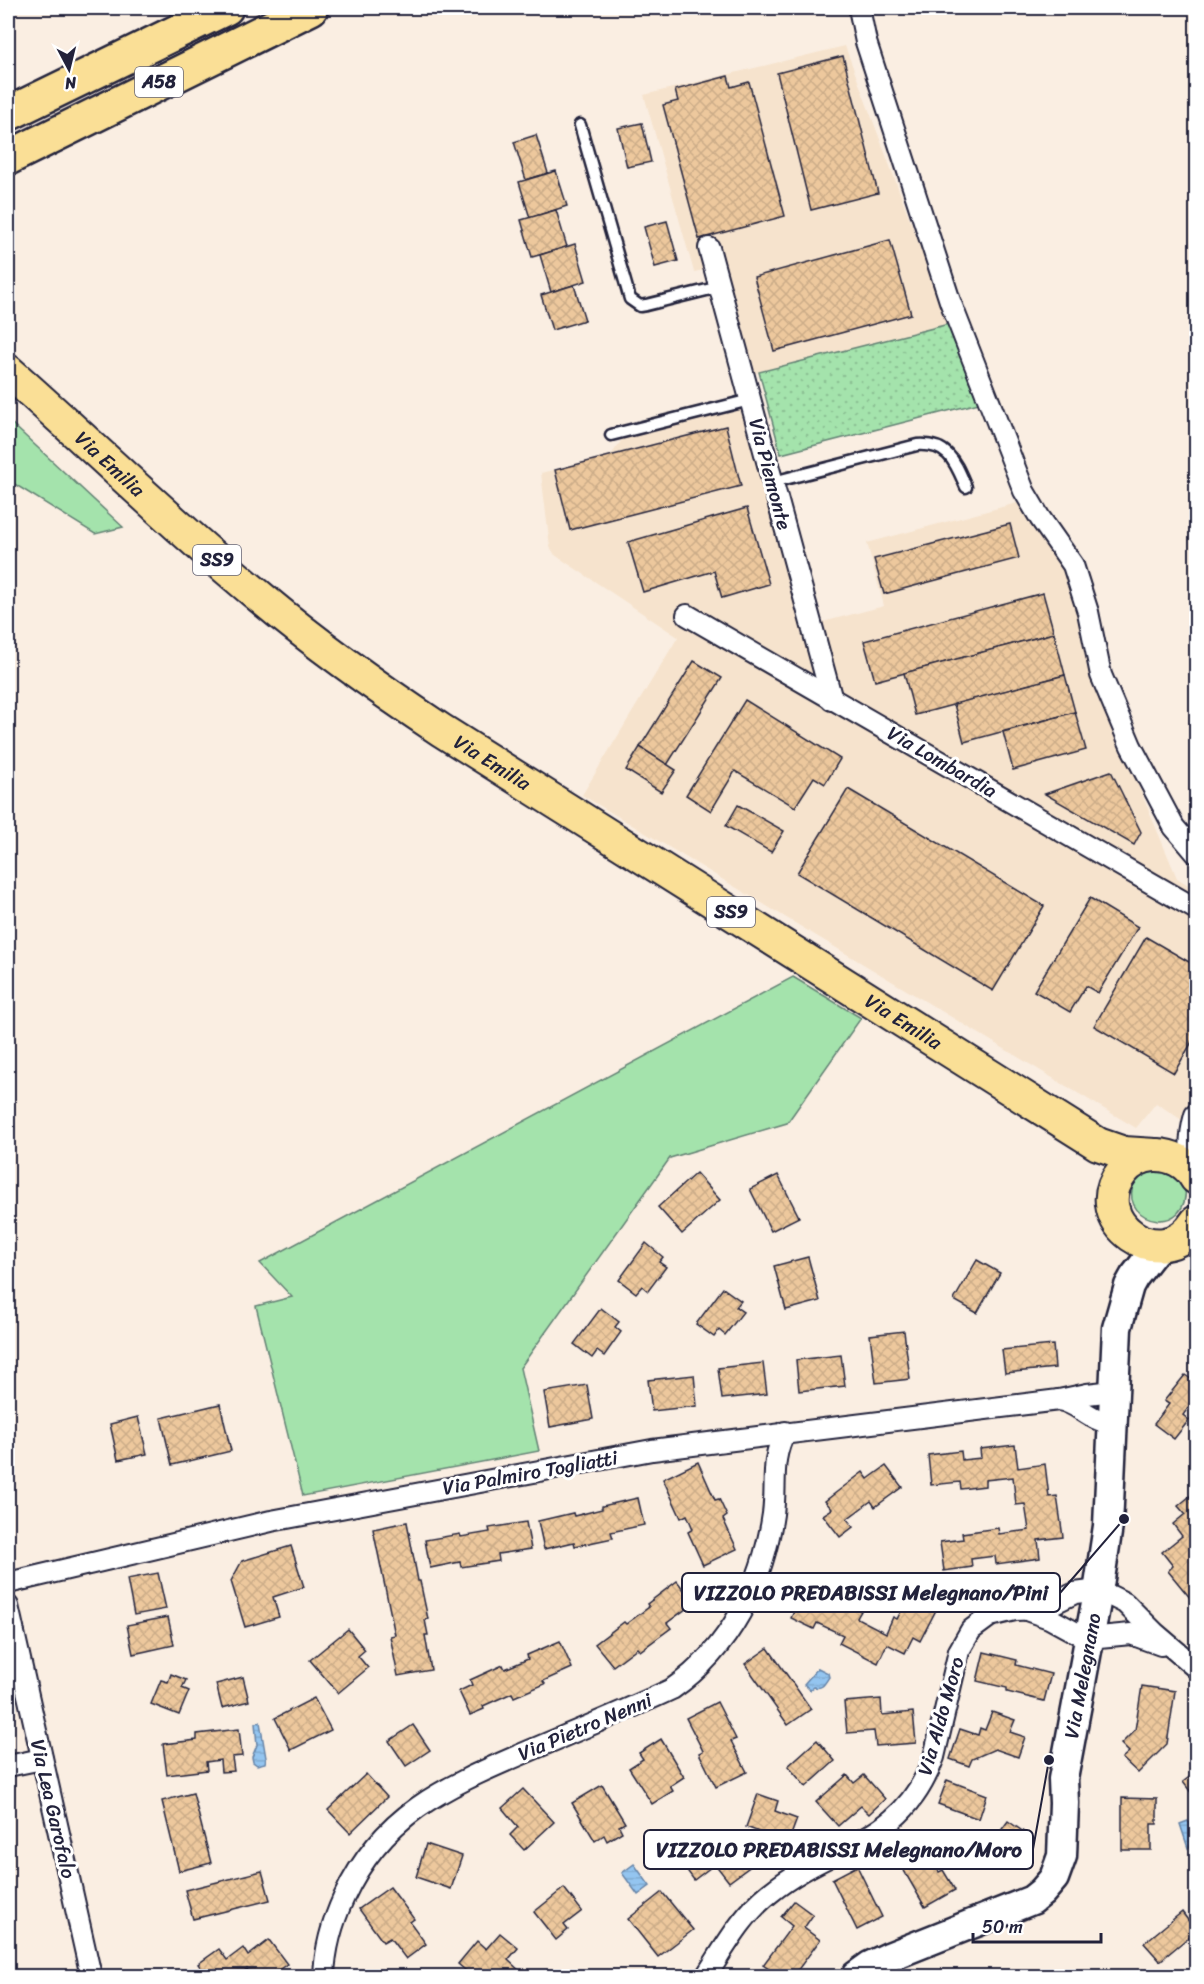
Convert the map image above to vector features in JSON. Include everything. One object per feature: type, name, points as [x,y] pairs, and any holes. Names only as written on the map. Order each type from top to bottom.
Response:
[{"type":"highway","name":"A58","points":[[8,114],[226,8]]},
{"type":"highway","name":"A58","points":[[8,158],[311,8]]},
{"type":"main road","name":"Via Emilia","points":[[8,371],[231,573],[358,673],[451,737],[1105,1147],[1124,1153],[1169,1156],[1191,1169],[1196,1177]]},
{"type":"main road","name":"Via Emilia","points":[[1021,1095],[1089,1157],[1108,1182],[1116,1213]]},
{"type":"main road","points":[[1155,1155],[1141,1158],[1126,1168],[1115,1184],[1116,1213],[1126,1233],[1140,1241],[1154,1245],[1178,1242],[1197,1222]]},
{"type":"street","points":[[859,8],[866,42],[950,301],[1024,491],[1073,565],[1088,612],[1101,675],[1131,746],[1174,828],[1197,853]]},
{"type":"street","name":"Via Piemonte","points":[[708,248],[832,700]]},
{"type":"street","name":"Via Lombardia","points":[[687,615],[1197,909]]},
{"type":"street","points":[[1155,1155],[1169,1146],[1196,1114]]},
{"type":"street","points":[[1196,1114],[1190,1140],[1191,1162],[1196,1177]]},
{"type":"street","name":"Via Melegnano","points":[[1116,1213],[1127,1250],[1129,1286]]},
{"type":"street","name":"Via Melegnano","points":[[856,1977],[870,1966],[891,1956],[1021,1905],[1037,1896],[1051,1883],[1059,1867],[1062,1856],[1063,1779],[1108,1526],[1117,1328],[1129,1286],[1143,1265],[1155,1250],[1178,1242]]},
{"type":"street","name":"Via Palmiro Togliatti","points":[[8,1583],[271,1521],[652,1450],[1059,1400],[1114,1391]]},
{"type":"street","points":[[1059,1400],[1068,1401],[1095,1419],[1112,1423]]},
{"type":"street","name":"Via Pietro Nenni","points":[[324,1977],[328,1940],[334,1918],[346,1893],[358,1870],[372,1851],[407,1815],[428,1799],[466,1778],[672,1689],[699,1668],[715,1650],[745,1605],[762,1565],[773,1514],[776,1458],[779,1443],[785,1432]]},
{"type":"street","name":"Via Aldo Moro","points":[[706,1977],[743,1920],[768,1894],[800,1872],[880,1830],[906,1808],[928,1774],[960,1651],[971,1630],[990,1616],[1002,1612],[1041,1609],[1082,1591],[1098,1592]]},
{"type":"street","points":[[1098,1592],[1125,1603],[1155,1633],[1197,1668]]},
{"type":"street","name":"Via Lea Garofalo","points":[[8,1606],[91,1977]]},
{"type":"street","points":[[1024,1609],[1090,1637],[1131,1634],[1178,1653]]},
{"type":"street","points":[[8,1766],[42,1759]]},
{"type":"lane","points":[[580,124],[630,298],[640,306],[719,287]]},
{"type":"lane","points":[[611,435],[750,400]]},
{"type":"lane","points":[[772,482],[908,447],[928,444],[938,446],[954,460],[966,487]]},
{"type":"shaded area","points":[[845,46],[949,324],[747,375],[717,267],[694,272],[644,95]]},
{"type":"shaded area","points":[[755,404],[815,624],[884,606],[867,543],[1017,503],[1068,575],[1092,675],[1177,878],[1196,890],[1196,1098],[1182,1120],[1156,1103],[1136,1128],[582,795],[678,637],[555,555],[550,547],[541,473],[611,455],[624,437]]},
{"type":"green space","points":[[949,324],[979,403],[781,454],[759,372]]},
{"type":"green space","points":[[8,420],[123,527],[95,534],[8,480]]},
{"type":"green space","points":[[793,977],[861,1018],[787,1123],[670,1158],[520,1368],[539,1451],[303,1496],[256,1306],[292,1297],[260,1263]]},
{"type":"green space","points":[[1168,1168],[1185,1186],[1184,1202],[1178,1213],[1168,1219],[1157,1220],[1146,1217],[1137,1210],[1132,1199],[1133,1186],[1145,1171]]},
{"type":"water","points":[[818,1668],[828,1673],[829,1677],[823,1686],[810,1690],[804,1684]]},
{"type":"water","points":[[260,1722],[266,1758],[265,1763],[257,1765],[253,1762],[252,1757],[257,1745],[255,1723]]},
{"type":"water","points":[[1188,1821],[1196,1834],[1196,1840],[1188,1848],[1180,1824]]},
{"type":"water","points":[[634,1864],[650,1886],[638,1895],[622,1873]]},
{"type":"building","points":[[843,56],[878,193],[811,210],[777,73]]},
{"type":"building","points":[[728,76],[731,87],[749,82],[785,216],[699,239],[663,105],[678,101],[675,90]]},
{"type":"building","points":[[642,123],[651,162],[627,167],[618,128]]},
{"type":"building","points":[[536,135],[548,173],[526,180],[514,142]]},
{"type":"building","points":[[556,171],[567,206],[530,218],[519,182]]},
{"type":"building","points":[[556,210],[567,247],[532,257],[521,220]]},
{"type":"building","points":[[667,221],[678,261],[655,267],[644,227]]},
{"type":"building","points":[[890,240],[911,314],[774,351],[754,277]]},
{"type":"building","points":[[575,244],[586,281],[551,292],[540,255]]},
{"type":"building","points":[[574,285],[585,320],[552,330],[541,295]]},
{"type":"building","points":[[726,426],[741,486],[570,530],[555,470]]},
{"type":"building","points":[[747,508],[769,584],[722,598],[714,571],[643,592],[628,542]]},
{"type":"building","points":[[1010,524],[1019,558],[884,594],[874,559]]},
{"type":"building","points":[[1043,593],[1054,633],[875,681],[864,641]]},
{"type":"building","points":[[1054,633],[1065,675],[915,715],[904,673]]},
{"type":"building","points":[[694,661],[722,678],[667,765],[640,747]]},
{"type":"building","points":[[1065,675],[1075,712],[964,742],[954,704]]},
{"type":"building","points":[[745,700],[840,759],[825,784],[814,777],[795,807],[735,771],[711,811],[686,795]]},
{"type":"building","points":[[1075,712],[1086,750],[1013,770],[1003,732]]},
{"type":"building","points":[[640,747],[676,770],[661,792],[626,770]]},
{"type":"building","points":[[1111,771],[1141,832],[1134,845],[1045,794]]},
{"type":"building","points":[[848,789],[1044,906],[993,991],[797,873]]},
{"type":"building","points":[[738,805],[784,831],[771,852],[726,826]]},
{"type":"building","points":[[1090,898],[1138,927],[1098,993],[1086,986],[1070,1012],[1034,991]]},
{"type":"building","points":[[1146,937],[1196,966],[1196,1035],[1174,1073],[1094,1026]]},
{"type":"building","points":[[696,1173],[720,1200],[682,1234],[658,1207]]},
{"type":"building","points":[[778,1175],[799,1217],[771,1231],[750,1189]]},
{"type":"building","points":[[646,1243],[663,1257],[659,1262],[666,1267],[648,1291],[642,1286],[636,1293],[619,1280]]},
{"type":"building","points":[[808,1257],[820,1301],[786,1310],[774,1266]]},
{"type":"building","points":[[977,1260],[1000,1273],[977,1313],[954,1300]]},
{"type":"building","points":[[723,1288],[741,1301],[736,1307],[743,1312],[725,1335],[719,1330],[714,1337],[696,1324]]},
{"type":"building","points":[[601,1308],[619,1322],[615,1327],[621,1332],[604,1356],[597,1351],[592,1358],[574,1344]]},
{"type":"building","points":[[904,1331],[910,1379],[876,1383],[870,1335]]},
{"type":"building","points":[[1053,1345],[1055,1368],[1005,1373],[1002,1350]]},
{"type":"building","points":[[841,1355],[845,1386],[799,1391],[796,1360]]},
{"type":"building","points":[[763,1363],[767,1394],[722,1399],[718,1368]]},
{"type":"building","points":[[694,1375],[697,1406],[652,1411],[648,1380]]},
{"type":"building","points":[[1185,1375],[1194,1381],[1196,1378],[1196,1397],[1183,1415],[1189,1420],[1174,1439],[1154,1424],[1169,1404],[1164,1401]]},
{"type":"building","points":[[587,1385],[593,1419],[550,1427],[544,1392]]},
{"type":"building","points":[[220,1404],[231,1451],[172,1465],[161,1418]]},
{"type":"building","points":[[138,1417],[147,1454],[118,1460],[110,1424]]},
{"type":"building","points":[[1015,1445],[1018,1468],[1045,1464],[1049,1497],[1057,1496],[1063,1537],[1038,1540],[1040,1558],[996,1564],[995,1556],[971,1559],[972,1567],[944,1571],[940,1542],[963,1539],[962,1533],[998,1528],[999,1534],[1029,1530],[1025,1504],[1016,1505],[1013,1477],[985,1480],[985,1486],[961,1489],[960,1482],[931,1485],[928,1455],[961,1451],[962,1460],[981,1458],[980,1449]]},
{"type":"building","points":[[698,1462],[715,1500],[719,1499],[727,1516],[723,1519],[737,1549],[703,1565],[688,1532],[693,1529],[687,1515],[681,1518],[663,1479]]},
{"type":"building","points":[[886,1466],[902,1487],[875,1507],[871,1501],[847,1519],[853,1527],[840,1537],[823,1515],[832,1509],[825,1501],[863,1472],[868,1479]]},
{"type":"building","points":[[1196,1491],[1196,1559],[1194,1561],[1196,1564],[1196,1600],[1194,1597],[1191,1599],[1168,1571],[1173,1566],[1162,1552],[1182,1536],[1173,1524],[1185,1514],[1178,1506]]},
{"type":"building","points":[[638,1498],[644,1525],[611,1532],[613,1538],[575,1546],[574,1542],[544,1549],[538,1521],[573,1513],[574,1516],[602,1509],[602,1506]]},
{"type":"building","points":[[407,1522],[428,1619],[425,1620],[428,1635],[425,1635],[431,1670],[398,1676],[390,1636],[395,1635],[373,1529]]},
{"type":"building","points":[[526,1522],[531,1549],[498,1554],[499,1561],[461,1567],[460,1562],[430,1568],[425,1540],[490,1532],[489,1528]]},
{"type":"building","points":[[291,1546],[304,1587],[273,1597],[279,1617],[245,1627],[231,1581],[242,1561]]},
{"type":"building","points":[[158,1573],[166,1609],[134,1615],[127,1579]]},
{"type":"building","points":[[677,1581],[694,1603],[667,1623],[671,1628],[640,1651],[637,1648],[613,1666],[595,1644],[649,1607],[647,1604]]},
{"type":"building","points":[[825,1593],[861,1611],[857,1618],[886,1633],[893,1617],[897,1619],[909,1596],[936,1610],[920,1641],[913,1637],[905,1653],[887,1644],[878,1663],[839,1643],[843,1635],[817,1623],[814,1629],[791,1618],[802,1594],[820,1603]]},
{"type":"building","points":[[168,1617],[174,1645],[133,1654],[127,1625]]},
{"type":"building","points":[[348,1629],[365,1650],[358,1656],[368,1668],[338,1693],[310,1660]]},
{"type":"building","points":[[560,1641],[572,1668],[543,1681],[545,1684],[514,1697],[512,1693],[483,1706],[484,1709],[470,1715],[459,1691],[472,1685],[470,1680],[503,1665],[505,1669],[528,1659],[527,1655]]},
{"type":"building","points":[[768,1648],[811,1709],[788,1725],[745,1664]]},
{"type":"building","points":[[984,1652],[1017,1660],[1016,1665],[1051,1674],[1044,1701],[1007,1692],[1007,1688],[977,1681]]},
{"type":"building","points":[[171,1674],[186,1680],[182,1688],[189,1691],[179,1715],[151,1704],[161,1680],[168,1682]]},
{"type":"building","points":[[243,1677],[249,1701],[222,1708],[216,1684]]},
{"type":"building","points":[[1142,1686],[1175,1691],[1167,1744],[1138,1773],[1122,1758],[1129,1752],[1121,1744],[1135,1730]]},
{"type":"building","points":[[314,1698],[331,1730],[291,1750],[275,1718]]},
{"type":"building","points":[[881,1699],[882,1715],[913,1712],[916,1743],[876,1746],[874,1731],[847,1733],[844,1702]]},
{"type":"building","points":[[717,1702],[736,1739],[731,1741],[747,1772],[716,1787],[699,1753],[703,1751],[686,1718]]},
{"type":"building","points":[[992,1712],[1015,1720],[1010,1732],[1025,1737],[1018,1757],[995,1749],[972,1759],[969,1766],[950,1759],[960,1729],[978,1735],[980,1728],[985,1730]]},
{"type":"building","points":[[413,1725],[430,1750],[406,1766],[389,1741]]},
{"type":"building","points":[[239,1729],[242,1756],[232,1757],[234,1771],[221,1772],[220,1760],[206,1762],[207,1770],[167,1775],[163,1744],[197,1740],[197,1734]]},
{"type":"building","points":[[661,1739],[684,1777],[670,1786],[673,1791],[652,1804],[629,1768],[643,1759],[639,1753]]},
{"type":"building","points":[[817,1740],[835,1761],[806,1787],[788,1766]]},
{"type":"building","points":[[1196,1772],[1196,1799],[1183,1782]]},
{"type":"building","points":[[366,1774],[387,1797],[350,1833],[328,1810]]},
{"type":"building","points":[[847,1775],[854,1783],[864,1775],[885,1799],[869,1814],[861,1806],[838,1826],[816,1802]]},
{"type":"building","points":[[947,1780],[987,1795],[979,1819],[938,1804]]},
{"type":"building","points":[[602,1785],[625,1823],[619,1826],[622,1832],[607,1841],[604,1835],[595,1841],[572,1803]]},
{"type":"building","points":[[523,1789],[554,1822],[524,1850],[510,1835],[518,1827],[502,1808]]},
{"type":"building","points":[[193,1793],[211,1863],[179,1871],[162,1801]]},
{"type":"building","points":[[758,1794],[778,1801],[775,1811],[797,1819],[788,1843],[746,1827]]},
{"type":"building","points":[[1122,1798],[1157,1799],[1157,1824],[1151,1824],[1151,1850],[1122,1850]]},
{"type":"building","points":[[1008,1821],[1025,1833],[1021,1838],[1025,1841],[1013,1859],[991,1844]]},
{"type":"building","points":[[727,1832],[752,1865],[729,1882],[715,1864],[694,1880],[677,1857],[708,1834],[714,1842]]},
{"type":"building","points":[[918,1835],[939,1872],[943,1870],[955,1890],[925,1907],[892,1850]]},
{"type":"building","points":[[426,1844],[462,1856],[451,1889],[416,1877]]},
{"type":"building","points":[[857,1866],[882,1917],[857,1930],[832,1879]]},
{"type":"building","points":[[262,1871],[270,1900],[193,1919],[185,1890]]},
{"type":"building","points":[[390,1887],[414,1919],[410,1922],[426,1944],[406,1959],[390,1938],[383,1942],[359,1909]]},
{"type":"building","points":[[564,1888],[582,1911],[564,1925],[568,1930],[556,1940],[534,1912]]},
{"type":"building","points":[[662,1892],[693,1930],[658,1957],[628,1919]]},
{"type":"building","points":[[794,1901],[813,1915],[804,1928],[820,1940],[794,1975],[797,1976],[774,1976],[776,1974],[763,1965],[792,1926],[781,1917]]},
{"type":"building","points":[[1182,1912],[1196,1931],[1160,1961],[1144,1943]]},
{"type":"building","points":[[500,1933],[518,1948],[508,1960],[521,1972],[518,1976],[472,1976],[458,1964],[477,1941],[486,1949]]},
{"type":"building","points":[[269,1940],[287,1964],[270,1976],[252,1976],[247,1969],[236,1976],[207,1976],[198,1964],[219,1949],[227,1960],[243,1948],[248,1956]]},
{"type":"place","name":"VIZZOLO PREDABISSI Melegnano/Pini","points":[[1124,1519]]},
{"type":"place","name":"VIZZOLO PREDABISSI Melegnano/Moro","points":[[1049,1760]]}]
